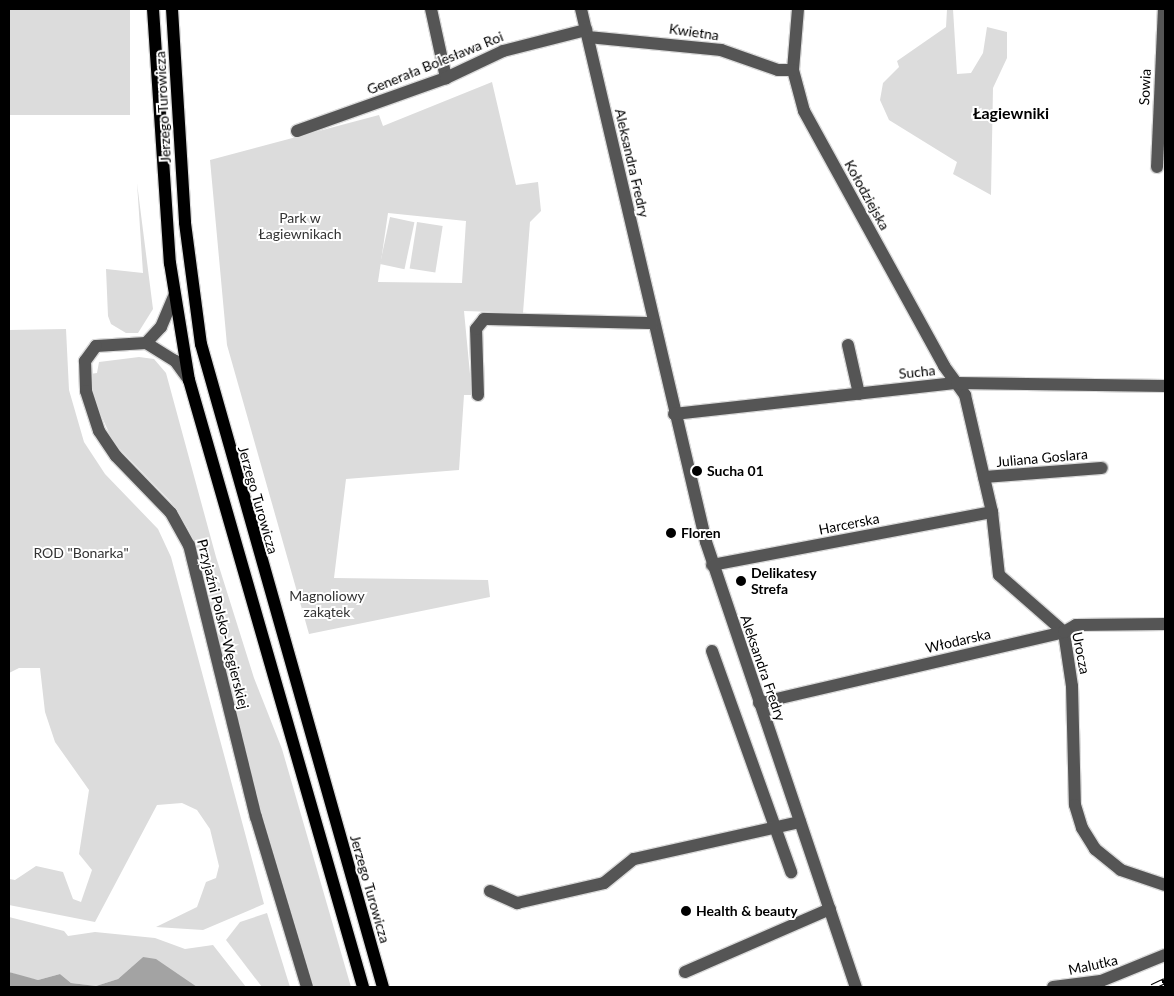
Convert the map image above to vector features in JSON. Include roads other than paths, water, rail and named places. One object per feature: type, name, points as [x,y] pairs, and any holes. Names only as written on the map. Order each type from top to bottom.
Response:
[{"type":"main road","name":"Jerzego Turowicza","points":[[153,9],[174,296],[190,380],[363,987]]},
{"type":"main road","name":"Jerzego Turowicza","points":[[172,9],[185,224],[201,344],[322,778],[383,987]]},
{"type":"street","points":[[431,9],[446,78]]},
{"type":"street","name":"Aleksandra Fredry","points":[[581,9],[652,323],[712,565],[856,987]]},
{"type":"street","name":"Kołodziejska","points":[[798,9],[793,70],[804,111],[957,383]]},
{"type":"street","name":"Sowia","points":[[1156,167],[1164,9]]},
{"type":"street","name":"Generała Bolesława Roi","points":[[297,131],[446,78],[503,51],[587,33]]},
{"type":"street","name":"Kwietna","points":[[587,33],[721,50],[778,70],[793,70]]},
{"type":"street","points":[[174,296],[161,327],[146,343],[175,361],[190,380]]},
{"type":"street","points":[[478,395],[476,330],[484,319],[652,323]]},
{"type":"street","name":"Przyjaźni Polsko-Węgierskiej","points":[[146,343],[101,345],[89,351],[84,370],[88,399],[110,449],[166,507],[189,545],[274,879],[307,987]]},
{"type":"street","points":[[852,346],[859,394]]},
{"type":"street","name":"Sucha","points":[[674,414],[957,383],[1165,386]]},
{"type":"street","name":"Urocza","points":[[957,383],[965,395],[992,512],[999,575],[1064,632],[1072,686],[1076,805],[1082,828],[1095,849],[1121,870],[1165,885]]},
{"type":"street","name":"Juliana Goslara","points":[[984,477],[1102,468]]},
{"type":"street","name":"Harcerska","points":[[712,565],[992,512]]},
{"type":"street","name":"Włodarska","points":[[759,703],[1064,632],[1076,625],[1165,624]]},
{"type":"street","points":[[712,651],[791,872]]},
{"type":"street","points":[[490,891],[517,903],[604,883],[634,859],[800,822]]},
{"type":"street","points":[[685,972],[830,909]]},
{"type":"street","name":"Malutka","points":[[1053,987],[1101,981],[1165,955]]},
{"type":"railway","points":[[1152,987],[1165,981]]},
{"type":"place","name":"Sucha 01","points":[[697,471]]},
{"type":"place","name":"Floren","points":[[671,533]]},
{"type":"place","name":"Delikatesy Strefa","points":[[741,581]]},
{"type":"place","name":"Health & beauty","points":[[686,911]]},
{"type":"district","name":"Łagiewniki","points":[[1011,113]]},
{"type":"park label","name":"Park w Łagiewnikach","points":[[300,226]]},
{"type":"park label","name":"ROD \"Bonarka\"","points":[[81,553]]},
{"type":"park label","name":"Magnoliowy zakątek","points":[[327,604]]}]
